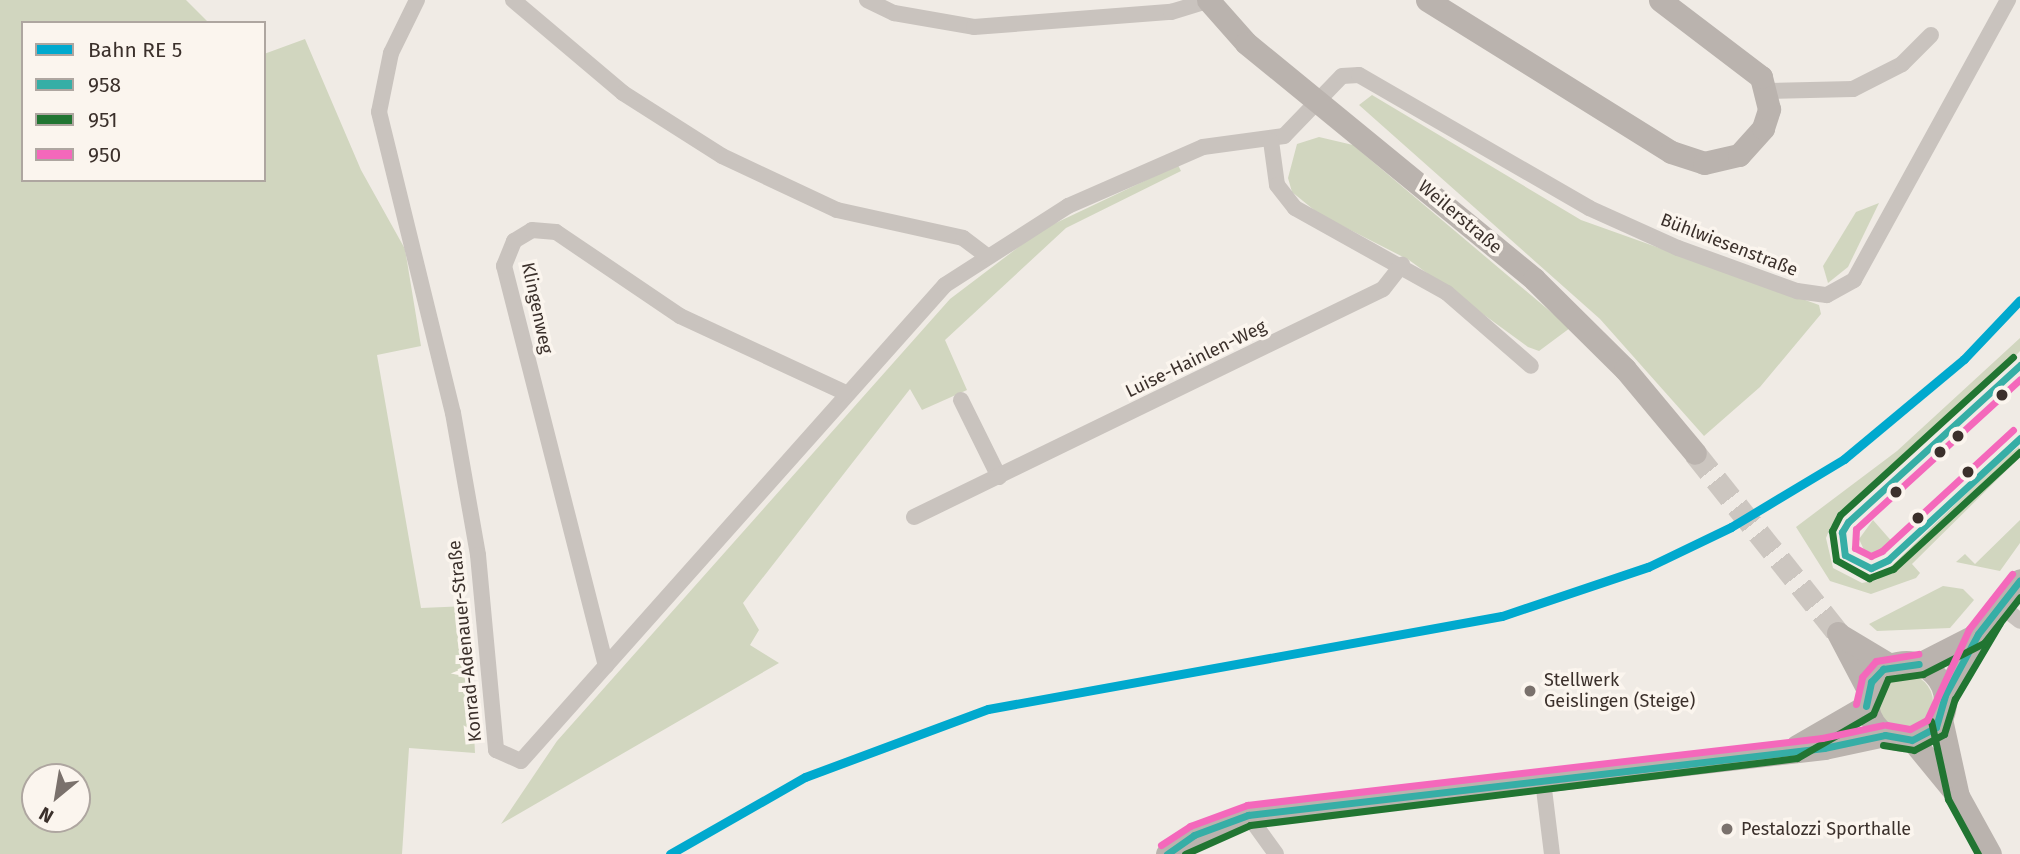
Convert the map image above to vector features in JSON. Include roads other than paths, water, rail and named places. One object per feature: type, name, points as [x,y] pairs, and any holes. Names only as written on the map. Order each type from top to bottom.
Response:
[{"type":"street","name":"Konrad-Adenauer-Straße","points":[[417,0],[391,53],[379,111],[453,412],[478,555],[496,750],[521,761],[844,392],[945,285],[984,254],[1068,206],[1203,147],[1271,141],[1297,129],[1319,101]]},
{"type":"street","points":[[513,0],[623,93],[722,156],[837,210],[963,238],[984,254]]},
{"type":"street","points":[[867,0],[894,13],[974,27],[1171,12],[1208,0]]},
{"type":"street","name":"Weilerstraße","points":[[1208,0],[1246,43],[1534,279],[1625,369],[1695,453]]},
{"type":"street","points":[[1427,0],[1555,85],[1689,160],[1721,162],[1739,155],[1763,128],[1768,91],[1750,65],[1660,0]]},
{"type":"street","name":"Bühlwiesenstraße","points":[[1319,101],[1342,76],[1359,75],[1589,208],[1702,257],[1827,295],[1854,280],[2008,0]]},
{"type":"street","points":[[1768,91],[1853,89],[1902,64],[1931,35]]},
{"type":"street","points":[[1271,141],[1277,186],[1295,208],[1402,265],[1447,293],[1531,366]]},
{"type":"street","name":"Klingenweg","points":[[606,666],[504,267],[514,241],[532,230],[556,232],[680,316],[844,392]]},
{"type":"street","name":"Luise-Hainlen-Weg","points":[[914,517],[1382,289],[1402,265]]},
{"type":"street","points":[[961,400],[999,477]]},
{"type":"street","points":[[1958,796],[1941,719],[1945,695],[1978,634],[2020,580]]},
{"type":"street","points":[[2001,606],[2020,621]]},
{"type":"street","points":[[1885,735],[1839,634],[1890,665],[1919,664],[1978,634]]},
{"type":"street","points":[[1919,664],[1936,676],[1945,695]]},
{"type":"street","points":[[1794,748],[1867,698],[1890,665]]},
{"type":"street","points":[[1912,740],[1941,719]]},
{"type":"street","points":[[1167,854],[1194,835],[1248,815],[1543,781],[1885,735],[1912,740],[1958,796],[1990,854]]},
{"type":"street","points":[[1543,781],[1552,854]]},
{"type":"street","points":[[1248,815],[1276,854]]},
{"type":"tunnel","points":[[1695,453],[1838,633]]},
{"type":"place","name":"Stellwerk Geislingen (Steige)","points":[[1530,691]]},
{"type":"place","name":"Pestalozzi Sporthalle","points":[[1727,829]]}]
